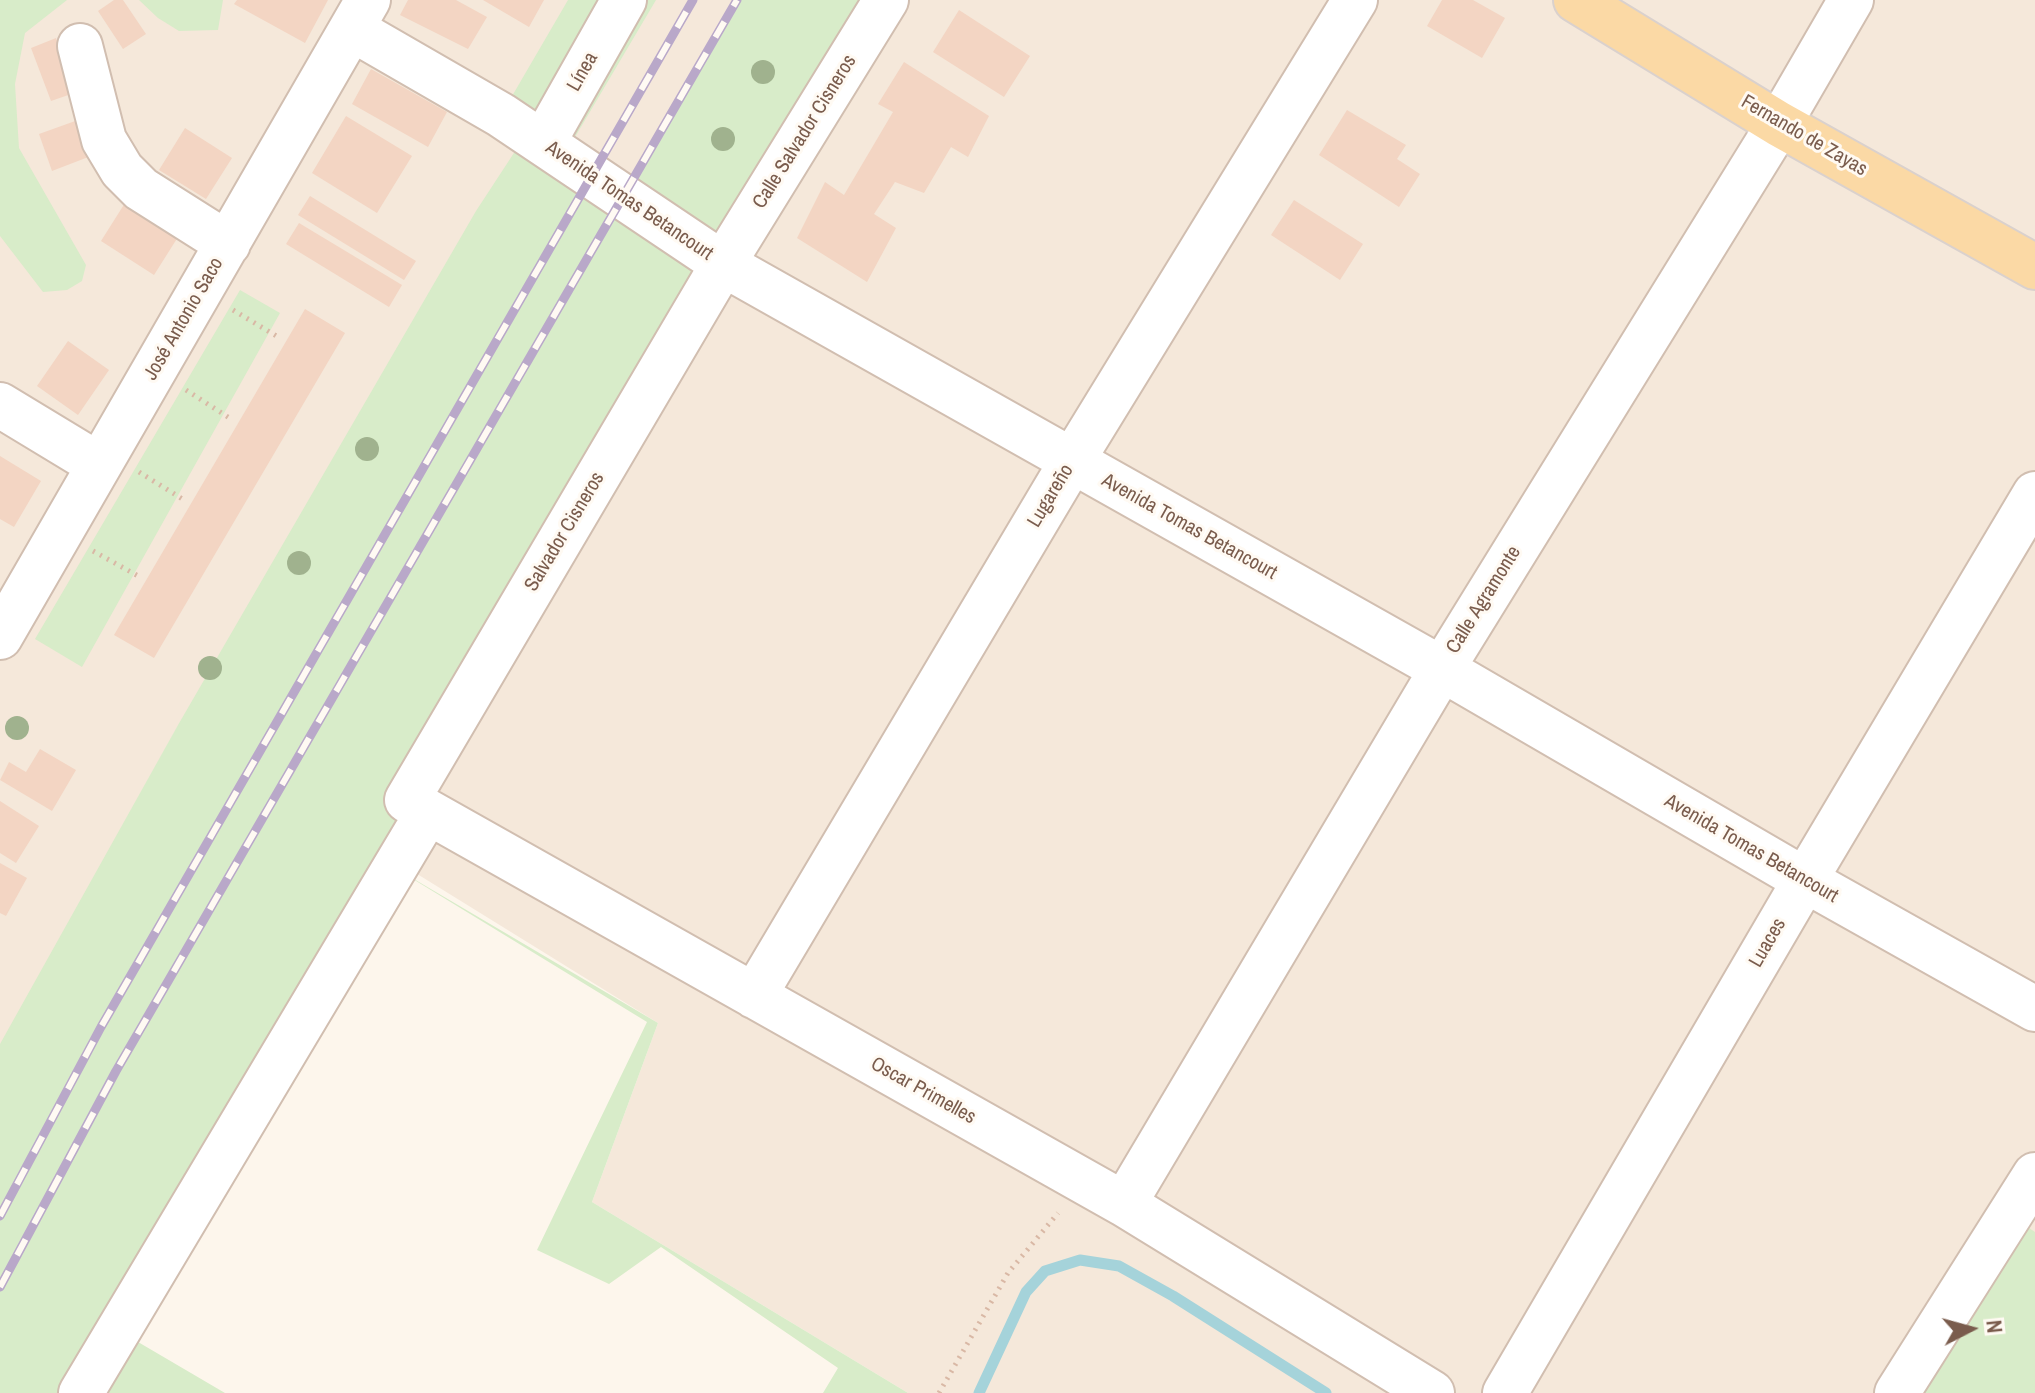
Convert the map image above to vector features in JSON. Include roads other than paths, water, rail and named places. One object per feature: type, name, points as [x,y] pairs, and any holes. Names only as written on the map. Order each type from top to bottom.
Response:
[{"type":"main road","name":"Fernando de Zayas","points":[[1576,0],[1779,124],[2035,267]]},
{"type":"street","name":"Línea","points":[[543,143],[624,0]]},
{"type":"street","name":"Calle Salvador Cisneros","points":[[723,264],[886,0]]},
{"type":"street","name":"Lugareño","points":[[754,996],[1072,461],[1355,0]]},
{"type":"street","name":"Calle Agramonte","points":[[1124,1204],[1442,669],[1779,124],[1851,0]]},
{"type":"street","name":"Avenida Tomas Betancourt","points":[[360,14],[501,115],[723,264],[1442,669],[1805,880],[2035,1009]]},
{"type":"street","name":"José Antonio Saco","points":[[0,637],[360,14]]},
{"type":"street","points":[[80,46],[104,140],[122,170],[141,189],[228,244]]},
{"type":"street","name":"Salvador Cisneros","points":[[81,1393],[418,806],[723,264]]},
{"type":"street","points":[[0,405],[104,458]]},
{"type":"street","name":"Luaces","points":[[1505,1393],[2035,494]]},
{"type":"street","name":"Oscar Primelles","points":[[418,806],[1124,1204],[1387,1381],[1432,1393]]},
{"type":"street","points":[[1897,1393],[2035,1175]]},
{"type":"waterway","points":[[979,1393],[1026,1292],[1045,1271],[1080,1260],[1119,1266],[1173,1296],[1326,1393]]},
{"type":"railway","points":[[0,1216],[101,1027],[693,0]]},
{"type":"railway","points":[[0,1287],[116,1071],[737,0]]}]
